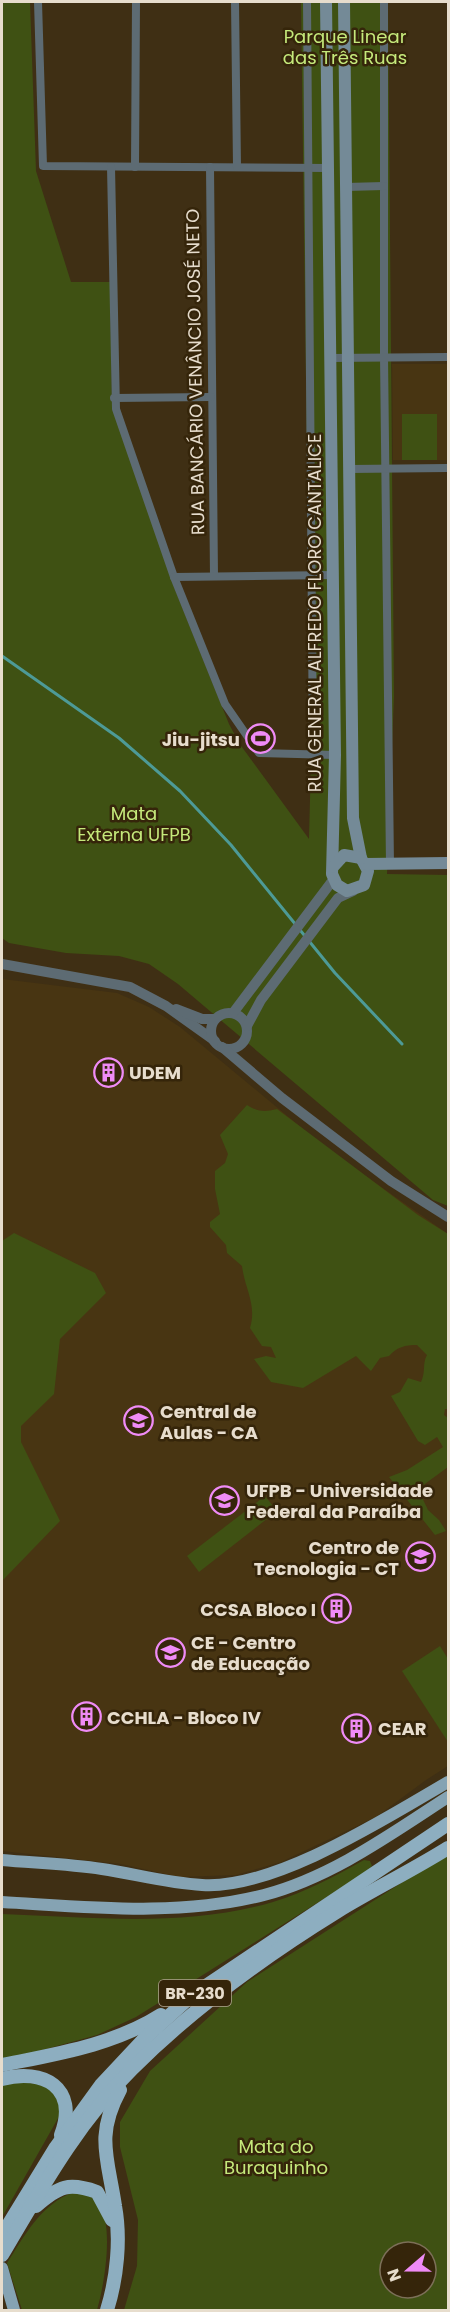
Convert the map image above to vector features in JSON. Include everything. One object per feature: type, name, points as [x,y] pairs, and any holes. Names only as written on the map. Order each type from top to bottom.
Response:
[{"type":"highway","name":"BR-230","points":[[2,2255],[11,2229],[56,2147],[101,2085],[145,2038],[190,1996],[448,1824]]},
{"type":"highway","name":"BR-230","points":[[11,2229],[86,2121],[131,2070],[221,1991],[337,1912],[448,1848]]},
{"type":"highway","points":[[2,2065],[102,2042],[133,2031],[190,1996]]},
{"type":"highway","points":[[107,2310],[118,2236],[104,2138],[112,2105],[131,2070]]},
{"type":"highway","points":[[2,2079],[33,2076],[50,2081],[57,2089],[66,2106],[65,2119],[56,2147]]},
{"type":"highway","points":[[11,2229],[53,2191],[76,2185],[97,2192],[109,2211],[118,2236]]},
{"type":"main road","name":"RUA GENERAL ALFREDO FLORO CANTALICE","points":[[326,2],[335,755],[333,874]]},
{"type":"main road","name":"RUA GENERAL ALFREDO FLORO CANTALICE","points":[[344,2],[353,818],[363,861],[362,884]]},
{"type":"main road","points":[[387,865],[362,884],[342,889],[333,874],[344,855],[387,865],[448,863]]},
{"type":"main road","points":[[2,1860],[89,1867],[203,1886],[230,1883],[279,1870],[344,1842],[448,1782]]},
{"type":"main road","points":[[2,1902],[114,1908],[194,1908],[265,1894],[294,1884],[382,1841],[448,1797]]},
{"type":"main road","points":[[2,2268],[14,2310]]},
{"type":"street","points":[[38,2],[43,166],[328,168]]},
{"type":"street","points":[[135,167],[136,2]]},
{"type":"street","points":[[235,2],[237,167]]},
{"type":"street","name":"RUA GENERAL ALFREDO FLORO CANTALICE","points":[[307,2],[309,576],[313,754]]},
{"type":"street","points":[[384,2],[387,865]]},
{"type":"street","points":[[111,166],[114,398],[174,577],[225,704],[260,753],[335,755]]},
{"type":"street","name":"RUA BANCÁRIO VENÂNCIO JOSÉ NETO","points":[[210,167],[214,576]]},
{"type":"street","points":[[346,187],[384,186]]},
{"type":"street","points":[[330,358],[448,357]]},
{"type":"street","points":[[114,398],[211,397]]},
{"type":"street","points":[[350,469],[448,468]]},
{"type":"street","points":[[174,577],[333,575]]},
{"type":"street","points":[[334,666],[353,665]]},
{"type":"street","points":[[232,1012],[321,899],[333,874]]},
{"type":"street","points":[[247,1026],[242,1017],[232,1012],[223,1013],[212,1027],[218,1044],[231,1049],[240,1045],[247,1037],[247,1026],[261,1000],[338,898],[362,884]]},
{"type":"street","points":[[2,964],[130,987],[166,1006],[202,1019],[216,1019]]},
{"type":"street","points":[[166,1006],[218,1044],[256,1077],[391,1181],[448,1217]]},
{"type":"street","points":[[240,1045],[244,1059],[256,1077]]},
{"type":"shaded area","points":[[392,364],[448,364],[448,460],[393,460]]},
{"type":"shaded area","name":"UFPB - Universidade Federal da Paraíba","points":[[2,979],[117,993],[149,1007],[180,1027],[326,1148],[448,1234],[448,1766],[376,1817],[281,1862],[236,1875],[179,1877],[121,1864],[2,1851]]},
{"type":"green space","name":"Mata Externa UFPB","points":[[2,2],[30,2],[36,171],[71,282],[110,282],[112,403],[176,592],[229,724],[239,743],[309,839],[311,761],[301,2],[388,2],[394,696],[387,874],[448,875],[448,1206],[433,1200],[178,984],[149,964],[119,956],[66,953],[9,943],[2,938]]},
{"type":"green space","points":[[402,414],[437,414],[437,460],[402,460]]},
{"type":"green space","points":[[247,1105],[262,1111],[277,1109],[418,1215],[448,1234],[448,1409],[445,1409],[444,1415],[448,1418],[448,1467],[418,1489],[428,1510],[439,1520],[446,1531],[435,1535],[389,1477],[407,1470],[443,1447],[437,1437],[425,1445],[418,1441],[391,1396],[400,1392],[408,1378],[421,1382],[427,1355],[417,1345],[402,1347],[389,1356],[380,1358],[371,1371],[356,1356],[303,1388],[271,1382],[254,1359],[266,1356],[276,1358],[271,1347],[262,1346],[250,1328],[251,1304],[242,1266],[227,1253],[226,1245],[210,1227],[210,1222],[220,1214],[215,1189],[215,1171],[225,1163],[228,1154],[220,1135]]},
{"type":"green space","points":[[14,1233],[95,1273],[106,1293],[60,1339],[54,1394],[21,1426],[21,1442],[60,1521],[2,1581],[2,1241]]},
{"type":"green space","points":[[265,1496],[277,1511],[199,1572],[187,1556]]},
{"type":"green space","points":[[440,1646],[448,1659],[448,1742],[402,1671]]},
{"type":"green space","name":"Mata do Buraquinho","points":[[448,1853],[448,2310],[124,2310],[137,2266],[138,2220],[120,2147],[120,2122],[150,2071],[247,1982]]},
{"type":"green space","points":[[364,1860],[370,1861],[372,1866],[363,1874],[136,2017],[97,2035],[2,2061],[2,1914],[138,1919],[206,1915],[240,1910],[285,1898]]},
{"type":"green space","points":[[10,2080],[49,2086],[60,2102],[61,2113],[2,2217],[2,2083]]},
{"type":"green space","points":[[74,2192],[86,2194],[96,2200],[106,2222],[107,2254],[97,2310],[22,2310],[7,2263],[27,2231],[43,2212],[62,2197]]},
{"type":"waterway","points":[[2,656],[119,738],[180,791],[231,845],[335,973],[402,1044]]},
{"type":"place","name":"Jiu-jitsu","points":[[261,739]]},
{"type":"place","name":"UDEM","points":[[108,1072]]},
{"type":"place","name":"Central de Aulas - CA","points":[[139,1421]]},
{"type":"place","name":"UFPB - Universidade Federal da Paraíba","points":[[225,1500]]},
{"type":"place","name":"Centro de Tecnologia - CT","points":[[420,1557]]},
{"type":"place","name":"CCSA Bloco I","points":[[337,1609]]},
{"type":"place","name":"CE - Centro de Educação","points":[[170,1652]]},
{"type":"place","name":"CCHLA - Bloco IV","points":[[86,1717]]},
{"type":"place","name":"CEAR","points":[[357,1728]]},
{"type":"park label","name":"Parque Linear das Três Ruas","points":[[345,46]]}]
